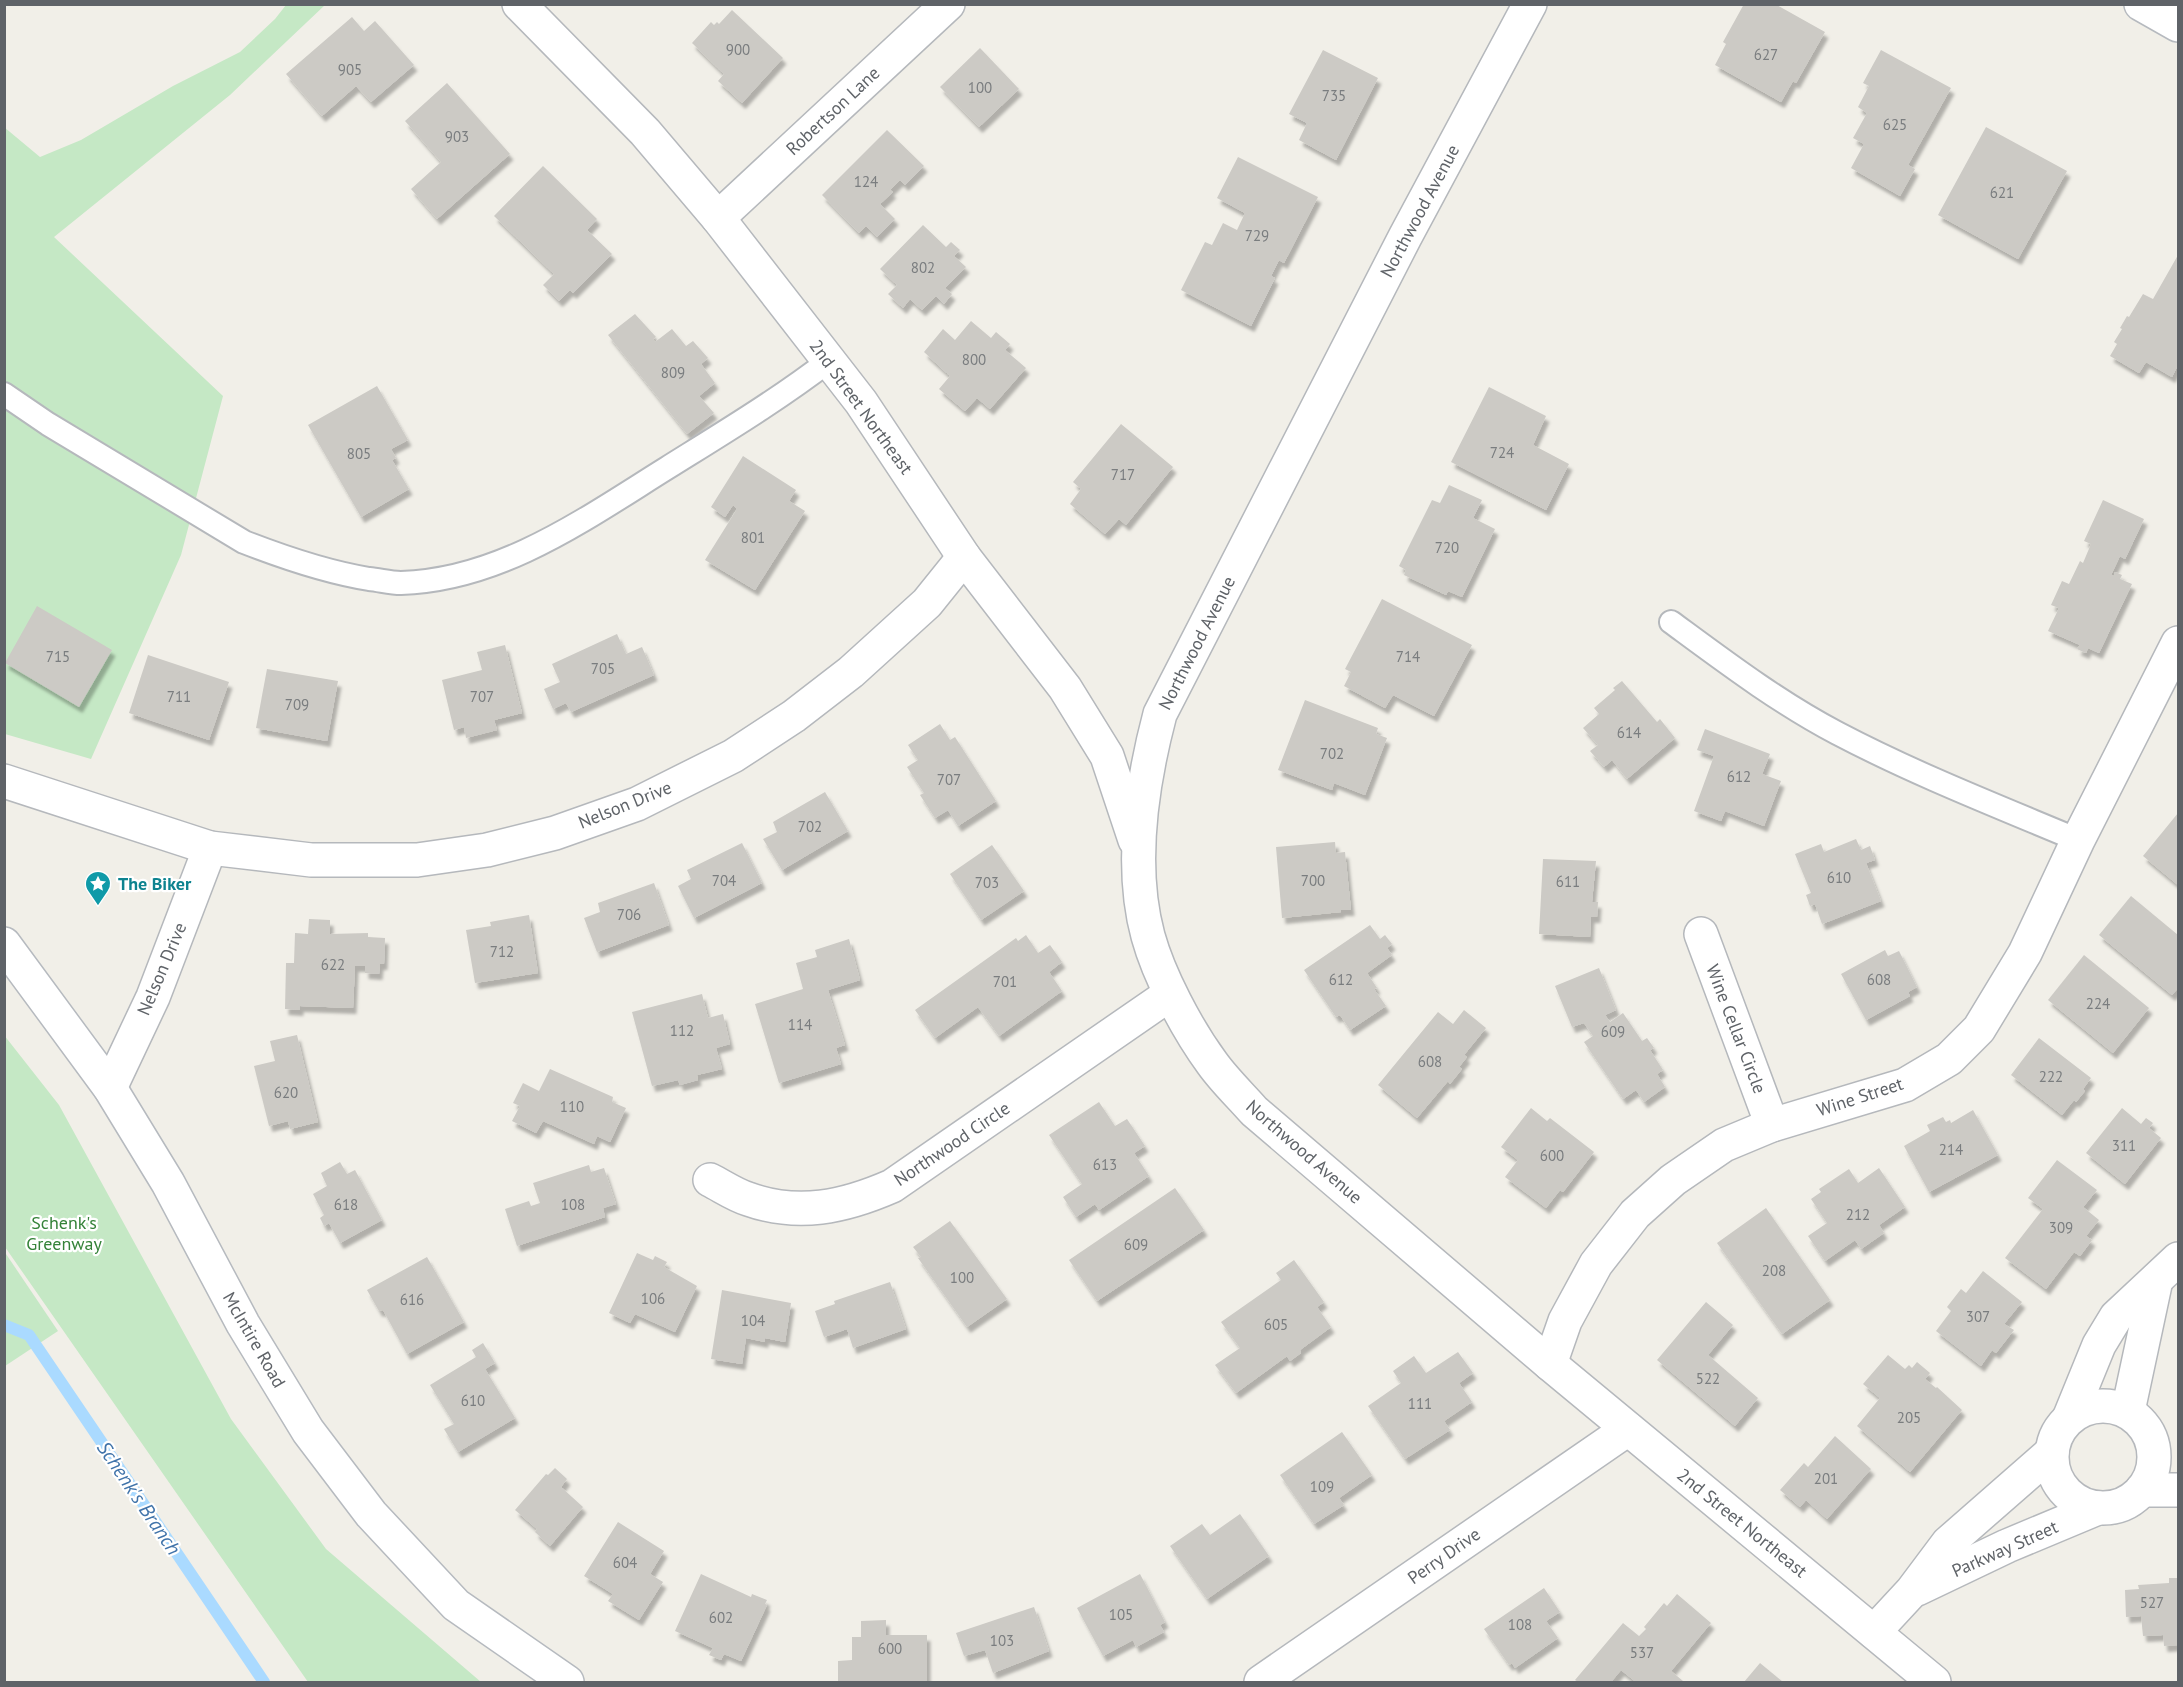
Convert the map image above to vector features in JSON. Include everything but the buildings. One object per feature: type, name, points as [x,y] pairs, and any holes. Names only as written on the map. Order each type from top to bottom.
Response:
[{"type":"street","name":"2nd Street Northeast","points":[[519,4],[645,132],[718,218],[861,402],[964,557],[1065,688],[1107,756],[1139,853]]},
{"type":"street","name":"Robertson Lane","points":[[718,218],[948,4]]},
{"type":"street","name":"Northwood Avenue","points":[[1530,4],[1405,237],[1160,714],[1145,782],[1139,853],[1142,898],[1148,936],[1170,994],[1211,1063],[1254,1111],[1550,1364]]},
{"type":"street","points":[[2141,4],[2178,25]]},
{"type":"street","name":"Nelson Drive","points":[[4,782],[210,848],[311,860],[417,860],[487,850],[555,833],[637,804],[733,756],[794,716],[851,672],[927,603],[964,557]]},
{"type":"street","name":"Wine Street","points":[[1550,1364],[1565,1321],[1596,1264],[1635,1214],[1673,1180],[1725,1145],[1772,1125],[1905,1084],[1949,1059],[1979,1029],[2025,953],[2078,840],[2178,643]]},
{"type":"street","name":"Nelson Drive","points":[[110,1088],[153,997],[210,848]]},
{"type":"street","name":"Wine Cellar Circle","points":[[1701,934],[1772,1125]]},
{"type":"street","name":"McIntire Road","points":[[4,944],[110,1088],[168,1183],[243,1324],[302,1421],[370,1514],[456,1605],[567,1683]]},
{"type":"street","name":"Northwood Circle","points":[[710,1180],[748,1199],[788,1208],[829,1207],[861,1199],[892,1186],[1170,994]]},
{"type":"street","points":[[2128,1411],[2167,1269]]},
{"type":"street","points":[[2070,1416],[2088,1407],[2108,1405],[2128,1411],[2165,1446],[2154,1461],[2148,1481],[2136,1497],[2118,1506],[2098,1508],[2079,1503],[2063,1489],[2054,1472],[2052,1452],[2058,1432],[2070,1416],[2099,1345],[2116,1317],[2167,1269]]},
{"type":"street","name":"2nd Street Northeast","points":[[1550,1364],[1934,1683]]},
{"type":"street","name":"Perry Drive","points":[[1261,1683],[1628,1429]]},
{"type":"street","name":"Parkway Street","points":[[1874,1632],[1912,1591],[1948,1543],[2052,1452]]},
{"type":"street","points":[[2142,1490],[2178,1490]]},
{"type":"street","name":"Parkway Street","points":[[1912,1591],[2007,1546],[2098,1508]]},
{"type":"lane","points":[[4,394],[48,424],[244,542],[336,574],[398,583],[435,580],[506,561],[561,534],[778,399],[830,360]]},
{"type":"lane","points":[[1671,622],[1742,674],[1836,732],[1944,785],[2078,840]]},
{"type":"green space","points":[[286,5],[325,5],[230,95],[54,237],[223,396],[181,555],[91,759],[5,734],[4,127],[40,157],[81,140],[173,86],[240,52],[275,19]]},
{"type":"green space","name":"Schenk's Greenway","points":[[4,1035],[59,1105],[231,1419],[326,1549],[481,1682],[308,1682],[5,1247]]},
{"type":"green space","points":[[4,1251],[58,1331],[5,1366],[4,1366]]},
{"type":"waterway","name":"Schenk's Branch","points":[[4,1325],[29,1335],[264,1682]]},
{"type":"place","name":"The Biker","points":[[98,907]]}]
